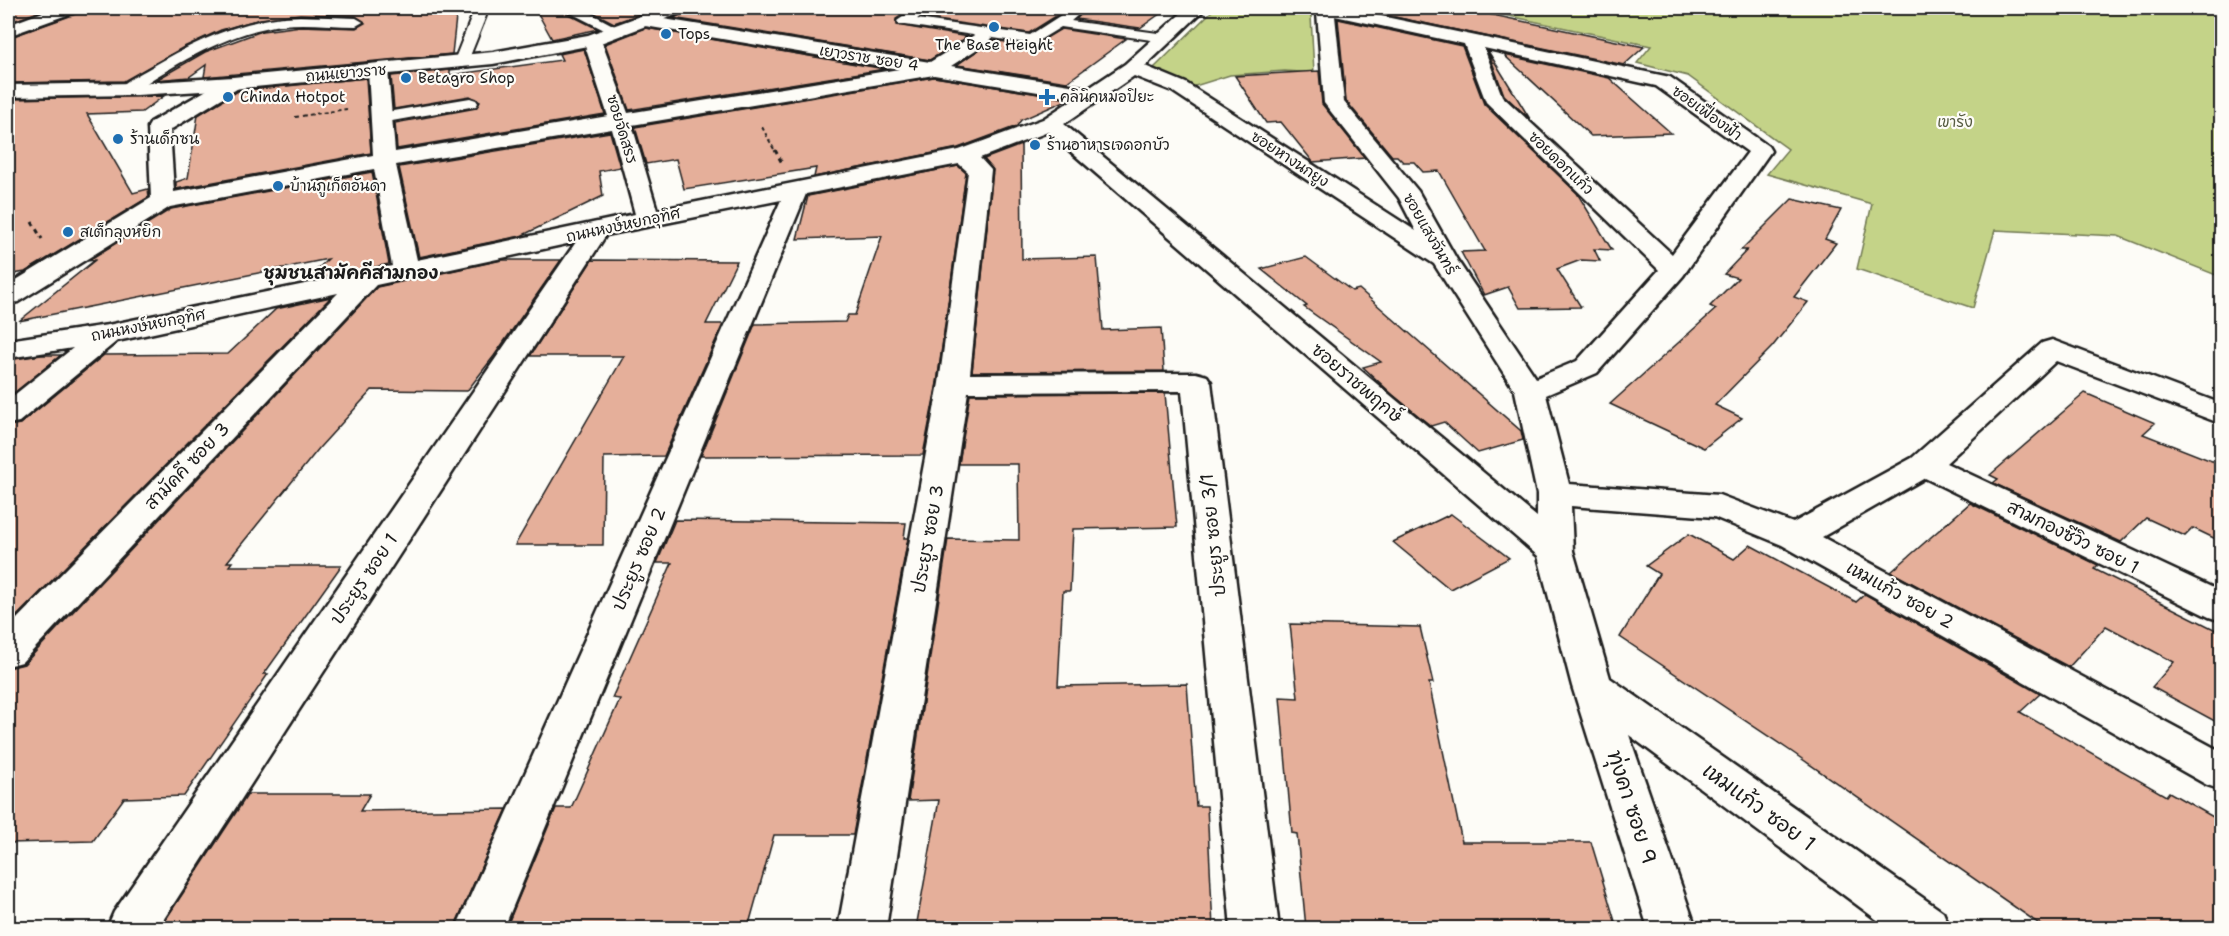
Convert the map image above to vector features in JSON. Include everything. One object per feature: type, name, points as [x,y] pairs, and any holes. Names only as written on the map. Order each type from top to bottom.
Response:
[{"type":"street","points":[[8,31],[69,8]]},
{"type":"street","name":"ถนนเยาวราช","points":[[8,91],[127,89],[233,83],[378,70],[534,52],[618,32],[677,8]]},
{"type":"street","name":"ถนนหงษ์หยกอุทิศ","points":[[8,349],[108,334],[648,219],[964,156],[1052,124],[1132,68],[1197,8]]},
{"type":"street","name":"ซอยเฟื่องฟ้า","points":[[1320,8],[1663,81],[1760,151],[1674,270],[1587,367],[1530,391]]},
{"type":"street","name":"ซอยแสงจันทร์","points":[[1325,8],[1335,103],[1410,196],[1444,260],[1530,391]]},
{"type":"street","name":"เยาวราช ซอย 4","points":[[645,21],[1092,95]]},
{"type":"street","points":[[8,296],[163,201],[384,160],[933,69],[982,38]]},
{"type":"street","name":"ซอยจัดสรร","points":[[592,40],[620,120],[648,219]]},
{"type":"street","name":"ซอยดอกแก้ว","points":[[1472,40],[1493,98],[1674,270]]},
{"type":"street","points":[[811,49],[842,84]]},
{"type":"street","name":"ซอยหางนกยูง","points":[[1132,68],[1179,87],[1444,260]]},
{"type":"street","points":[[378,70],[384,160],[406,272]]},
{"type":"street","points":[[163,201],[159,127],[233,83]]},
{"type":"street","name":"ซอยราชพฤกษ์","points":[[1052,124],[1556,551]]},
{"type":"street","name":"ประยูร ซอย 3","points":[[862,928],[954,383],[980,170],[964,156]]},
{"type":"street","name":"ประยูร ซอย 2","points":[[480,928],[797,189]]},
{"type":"street","name":"ประยูร ซอย 1","points":[[131,928],[597,230]]},
{"type":"street","name":"สามัคคี ซอย 3","points":[[8,652],[366,280]]},
{"type":"street","points":[[8,415],[108,334]]},
{"type":"street","points":[[1795,537],[1924,465],[2052,350],[2222,415]]},
{"type":"street","name":"ประยูร ซอย 3/1","points":[[954,383],[1196,382],[1255,928]]},
{"type":"street","points":[[1530,391],[1554,494],[1556,551],[1592,686]]},
{"type":"street","name":"สามกองซีวิว ซอย 1","points":[[1924,465],[2222,608]]},
{"type":"street","name":"เหมแก้ว ซอย 2","points":[[1554,494],[1719,506],[1795,537],[2222,772]]},
{"type":"street","name":"ทุ่งคา ซอย 9","points":[[1592,686],[1672,928]]},
{"type":"street","name":"เหมแก้ว ซอย 1","points":[[1592,686],[1926,928]]},
{"type":"lane","points":[[572,8],[618,32]]},
{"type":"lane","points":[[925,8],[904,21],[1033,40],[1080,8]]},
{"type":"lane","points":[[460,61],[479,16]]},
{"type":"lane","points":[[127,89],[188,54],[251,27],[284,20],[356,22]]},
{"type":"lane","points":[[1059,23],[1165,38]]},
{"type":"lane","points":[[381,111],[470,103]]},
{"type":"path","points":[[746,100],[797,189]]},
{"type":"path","points":[[295,117],[381,111]]},
{"type":"green space","points":[[1215,8],[1288,9],[1311,16],[1314,73],[1285,71],[1230,75],[1192,87],[1153,69]]},
{"type":"green space","name":"เขารัง","points":[[1471,8],[2221,8],[2221,277],[2118,236],[1995,230],[1973,308],[1857,269],[1872,204],[1767,174],[1788,149],[1688,76],[1637,63],[1651,46]]},
{"type":"building","points":[[8,8],[49,8],[8,23]]},
{"type":"building","points":[[80,8],[457,8],[452,54],[204,77],[206,65],[189,77],[156,80],[205,52],[262,31],[301,26],[356,28],[365,23],[356,16],[300,14],[260,19],[221,30],[184,47],[124,81],[8,83],[8,38],[76,14]]},
{"type":"building","points":[[535,8],[564,8],[566,13],[598,29],[552,39]]},
{"type":"building","points":[[585,8],[657,8],[614,23]]},
{"type":"building","points":[[688,8],[913,8],[896,19],[897,25],[968,37],[930,60],[673,18],[684,14]]},
{"type":"building","points":[[934,8],[1069,8],[1029,33],[923,18]]},
{"type":"building","points":[[1088,8],[1168,8],[1140,28],[1076,19]]},
{"type":"building","points":[[1352,8],[1460,8],[1644,47],[1624,65]]},
{"type":"building","points":[[1338,19],[1462,46],[1484,104],[1577,193],[1612,250],[1594,249],[1600,261],[1581,260],[1557,269],[1581,307],[1520,308],[1508,287],[1484,295],[1461,252],[1485,251],[1439,171],[1423,172],[1414,162],[1403,162],[1397,156],[1392,156],[1346,101]]},
{"type":"building","points":[[646,28],[885,69],[629,110],[605,44]]},
{"type":"building","points":[[1061,29],[1126,39],[1067,82],[957,65],[992,40],[1033,46]]},
{"type":"building","points":[[584,49],[605,114],[397,149],[395,123],[476,108],[480,102],[470,96],[394,109],[391,76],[450,70],[450,75],[562,60],[559,54]]},
{"type":"building","points":[[1488,51],[1530,119],[1504,95]]},
{"type":"building","points":[[1504,55],[1609,78],[1671,133],[1591,136]]},
{"type":"building","points":[[1319,71],[1322,104],[1365,158],[1313,162],[1281,122],[1266,123],[1235,76]]},
{"type":"building","points":[[934,77],[1069,99],[1021,120],[1017,126],[958,148],[814,177],[816,168],[684,189],[676,159],[646,164],[635,127]]},
{"type":"building","points":[[366,78],[371,153],[176,189],[176,182],[188,178],[198,115],[238,91]]},
{"type":"building","points":[[164,96],[142,112],[87,114],[133,193],[148,189],[149,197],[25,272],[8,275],[8,99]]},
{"type":"building","points":[[610,132],[620,167],[599,171],[603,196],[521,236],[419,257],[399,167]]},
{"type":"building","points":[[1021,145],[1022,259],[1097,257],[1103,330],[1161,328],[1164,371],[972,372],[993,170],[984,159]]},
{"type":"building","points":[[958,166],[966,173],[937,383],[923,455],[701,456],[755,324],[845,322],[848,315],[855,315],[882,236],[797,239],[808,196]]},
{"type":"building","points":[[372,172],[389,264],[304,282],[328,259],[19,321],[95,260],[87,261],[171,209]]},
{"type":"building","points":[[1792,199],[1841,210],[1825,239],[1836,243],[1794,297],[1808,302],[1772,347],[1715,405],[1742,418],[1704,448],[1610,404],[1716,309],[1710,306],[1738,278],[1724,274],[1747,250],[1741,250]]},
{"type":"building","points":[[1306,257],[1352,291],[1359,289],[1521,431],[1523,440],[1478,453],[1444,422],[1431,426],[1393,395],[1363,367],[1381,362],[1304,307],[1307,306],[1261,269]]},
{"type":"building","points":[[502,260],[561,260],[467,391],[372,390],[320,447],[227,562],[232,562],[229,566],[341,566],[264,674],[268,674],[184,796],[124,798],[93,841],[8,843],[8,668],[24,664],[377,287]]},
{"type":"building","points":[[592,260],[737,261],[706,324],[723,324],[664,456],[604,457],[603,545],[515,545],[624,356],[530,356]]},
{"type":"building","points":[[331,297],[8,625],[8,426],[20,424],[104,355],[228,354],[276,309]]},
{"type":"building","points":[[41,355],[61,355],[8,398],[8,360]]},
{"type":"building","points":[[1165,393],[1177,527],[1073,529],[1070,591],[1063,591],[1058,686],[1187,684],[1196,806],[1207,806],[1213,928],[916,928],[939,800],[908,801],[948,539],[1019,540],[1018,464],[959,464],[970,394]]},
{"type":"building","points":[[2085,393],[2155,423],[2143,434],[2222,465],[2222,542],[2193,528],[2185,536],[2146,518],[2121,542],[1993,483],[1998,479],[1990,475]]},
{"type":"building","points":[[1970,503],[2098,565],[2094,569],[2222,633],[2222,725],[2152,687],[2174,662],[2106,626],[2069,667],[1891,572]]},
{"type":"building","points":[[1451,514],[1509,558],[1450,589],[1393,542]]},
{"type":"building","points":[[675,520],[906,523],[904,538],[908,538],[853,835],[774,835],[748,928],[506,928],[556,808],[571,808],[620,699],[612,698],[672,563],[657,563]]},
{"type":"building","points":[[1689,534],[1734,559],[1750,545],[1856,602],[1865,594],[2040,694],[2020,712],[2166,796],[2169,792],[2222,822],[2222,928],[2045,928],[1792,752],[1620,637],[1659,574],[1646,566]]},
{"type":"building","points":[[1290,624],[1420,627],[1433,683],[1429,683],[1462,842],[1591,842],[1617,928],[1306,928],[1297,834],[1292,833],[1280,697],[1298,698]]},
{"type":"building","points":[[248,794],[370,794],[360,811],[507,809],[454,928],[160,928]]},
{"type":"place","name":"The Base Height","points":[[994,27]]},
{"type":"place","name":"Tops","points":[[666,34]]},
{"type":"place","name":"Betagro Shop","points":[[406,78]]},
{"type":"place","name":"Chinda Hotpot","points":[[228,97]]},
{"type":"place","name":"คลินิคหมอปิยะ","points":[[1047,97]]},
{"type":"place","name":"ร้านเด็กซน","points":[[118,139]]},
{"type":"place","name":"ร้านอาหารเจดอกบัว","points":[[1035,145]]},
{"type":"place","name":"บ้านภูเก็ตอันดา","points":[[278,186]]},
{"type":"place","name":"สเต็กลุงหยิก","points":[[68,232]]},
{"type":"district","name":"ชุมชนสามัคคีสามกอง","points":[[351,273]]}]
